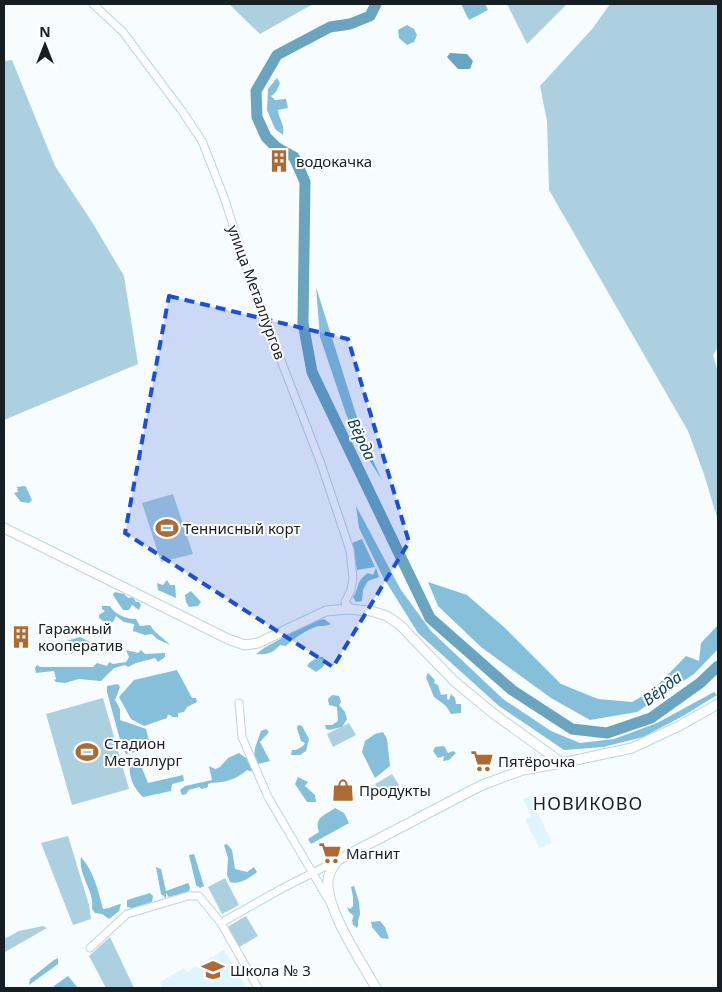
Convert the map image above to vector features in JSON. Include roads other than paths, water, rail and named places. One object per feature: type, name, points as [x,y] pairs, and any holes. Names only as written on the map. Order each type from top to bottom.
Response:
[{"type":"street","name":"улица Металлургов","points":[[93,4],[123,32],[202,141],[224,197],[254,291],[320,461],[342,524],[350,550],[352,567],[351,590],[345,602],[351,609]]},
{"type":"street","points":[[4,528],[228,639],[245,644],[258,643],[326,611],[351,609],[371,611],[387,616],[400,625],[454,681],[494,714],[562,763]]},
{"type":"street","points":[[239,703],[242,737],[268,797],[314,873],[376,988]]},
{"type":"street","points":[[222,923],[482,784],[524,770],[632,748],[679,726],[718,704]]},
{"type":"street","points":[[332,907],[328,892],[328,879],[332,868],[338,860]]},
{"type":"street","points":[[90,948],[127,914],[188,896],[199,896],[222,923],[258,988]]},
{"type":"waterway","name":"Вёрда","points":[[376,4],[370,16],[350,24],[330,27],[277,55],[256,91],[257,117],[266,137],[276,147],[294,157],[305,182],[303,323],[312,372],[430,618],[512,690],[572,729],[607,733],[651,718],[700,683],[718,666]]},
{"type":"place","name":"водокачка","points":[[279,161]]},
{"type":"place","name":"Теннисный корт","points":[[167,528]]},
{"type":"place","name":"Гаражный кооператив","points":[[21,637]]},
{"type":"place","name":"Стадион Металлург","points":[[87,752]]},
{"type":"place","name":"Пятёрочка","points":[[482,761]]},
{"type":"place","name":"Продукты","points":[[343,790]]},
{"type":"place","name":"Магнит","points":[[330,853]]},
{"type":"place","name":"Школа № 3","points":[[213,970]]},
{"type":"district","name":"НОВИКОВО","points":[[588,803]]}]
